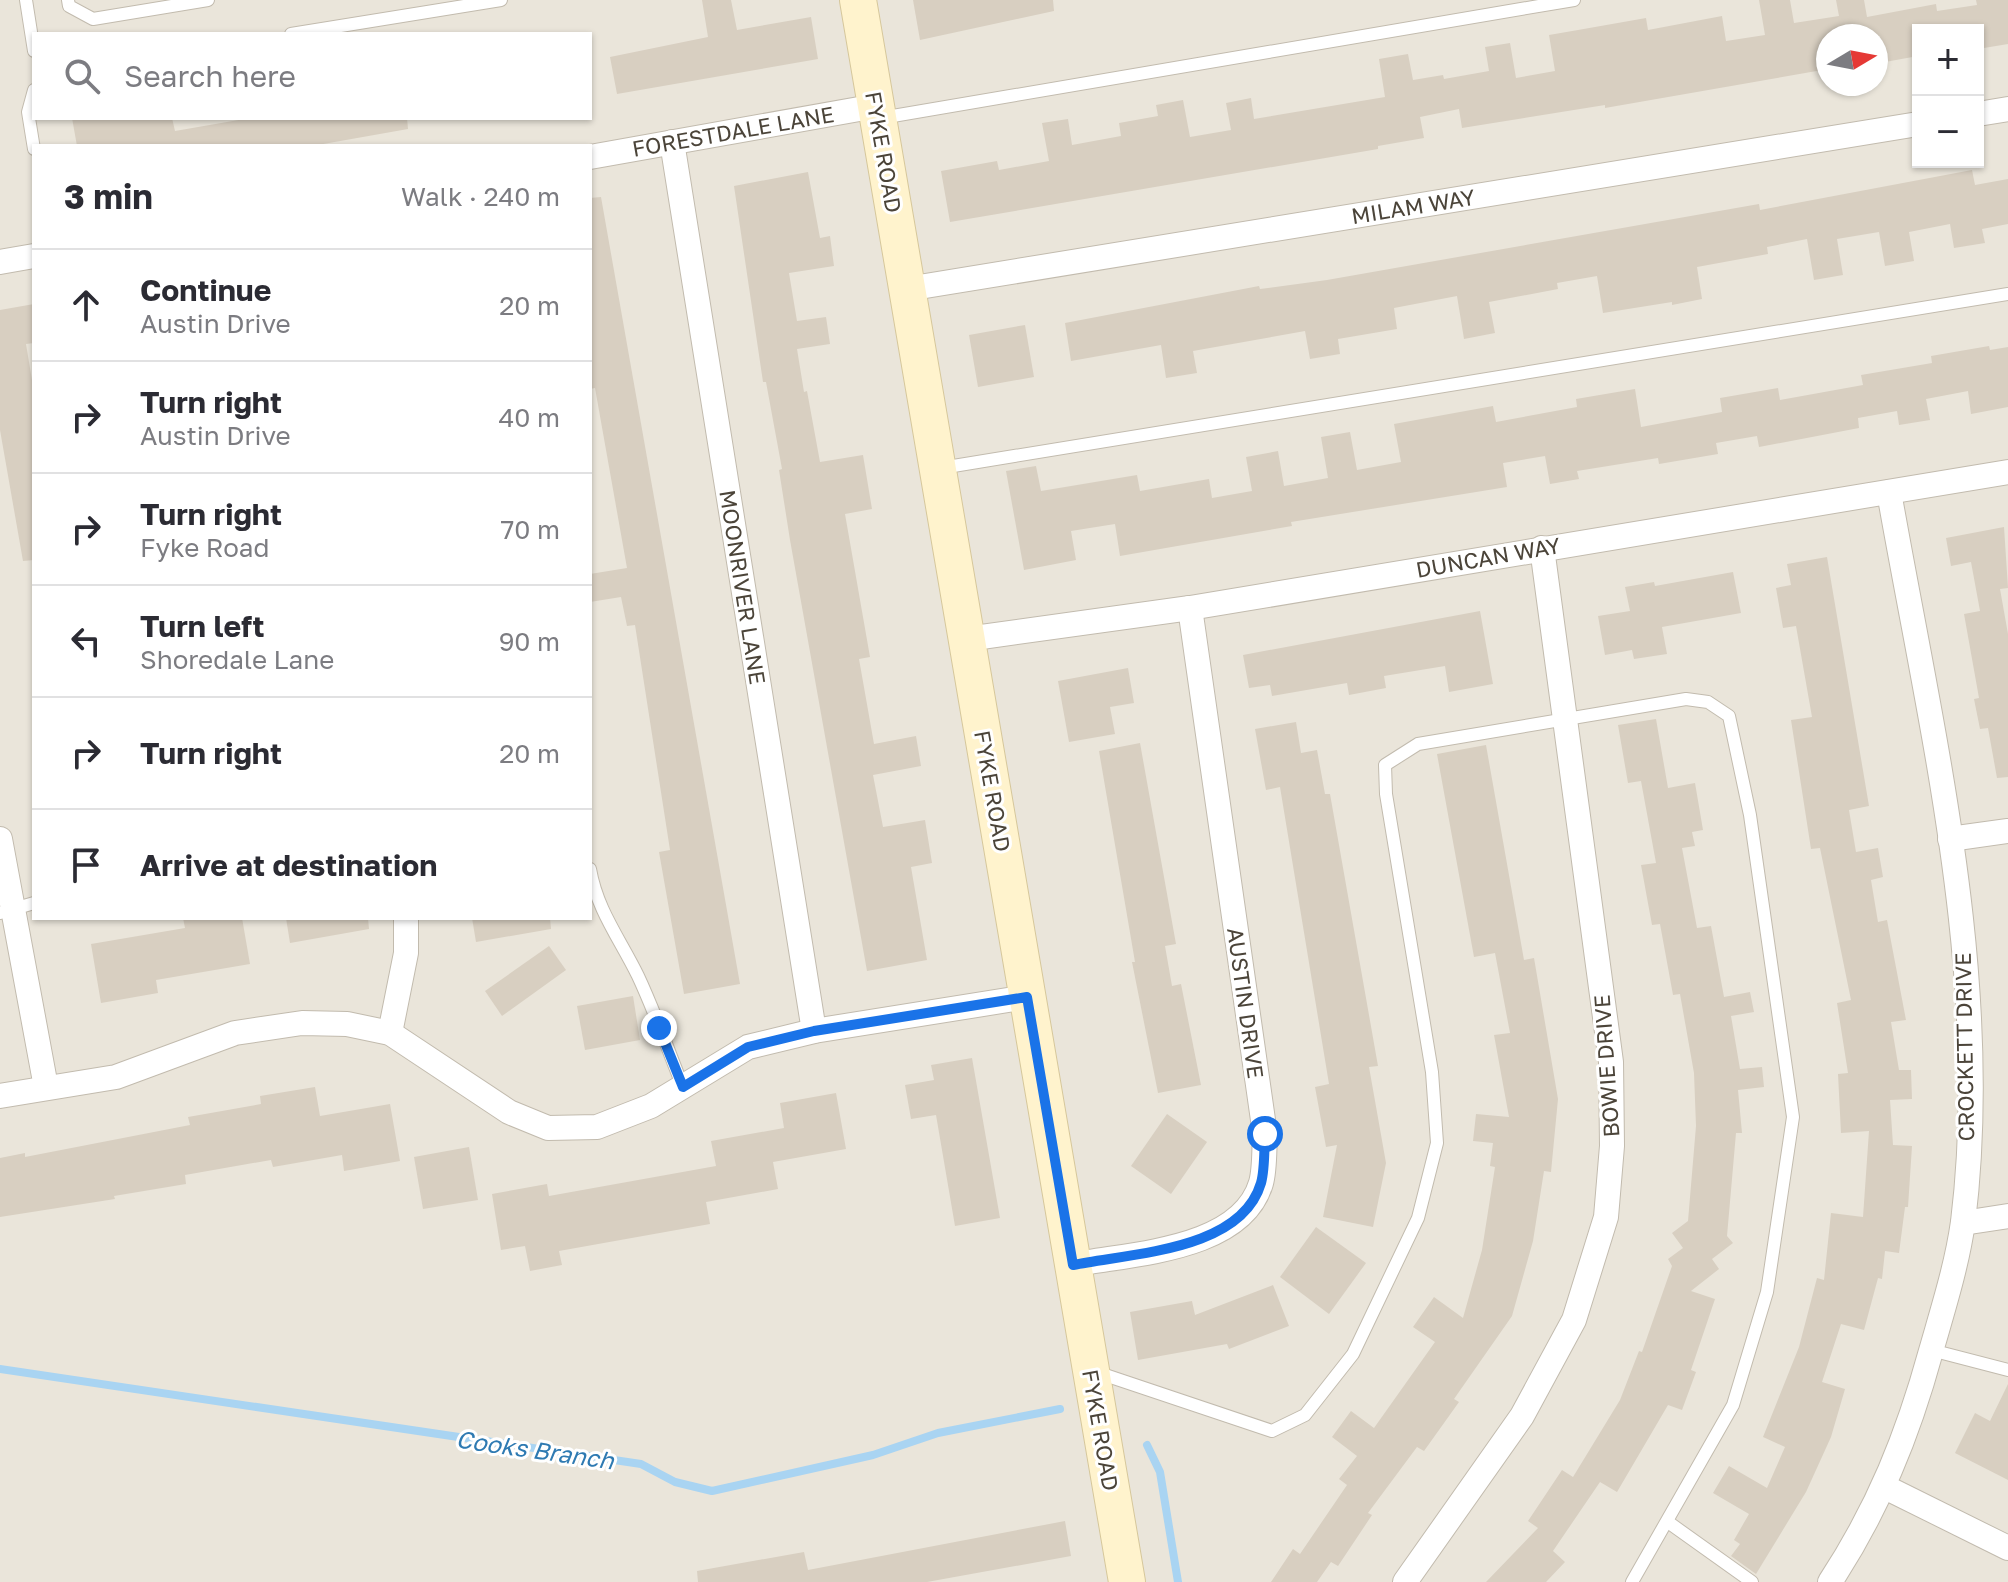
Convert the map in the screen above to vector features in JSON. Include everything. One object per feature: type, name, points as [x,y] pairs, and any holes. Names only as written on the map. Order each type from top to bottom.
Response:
[{"type":"street","name":"FYKE ROAD","points":[[858,0],[1127,1582]]},
{"type":"street","points":[[1984,113],[2008,109]]},
{"type":"street","name":"FORESTDALE LANE","points":[[592,157],[877,112]]},
{"type":"street","name":"MILAM WAY","points":[[907,289],[1912,125]]},
{"type":"street","name":"MOONRIVER LANE","points":[[672,142],[814,1031]]},
{"type":"street","points":[[0,262],[32,256]]},
{"type":"street","name":"DUNCAN WAY","points":[[967,639],[1190,608],[2008,472]]},
{"type":"street","name":"CROCKETT DRIVE","points":[[1830,1582],[1862,1534],[1885,1487],[1931,1350],[1963,1223],[1970,1096],[1966,978],[1950,839],[1889,492]]},
{"type":"street","name":"BOWIE DRIVE","points":[[1405,1582],[1522,1416],[1574,1320],[1606,1217],[1612,1146],[1611,1062],[1542,548]]},
{"type":"street","name":"AUSTIN DRIVE","points":[[1073,1265],[1214,1236],[1236,1223],[1261,1184],[1265,1134],[1190,608]]},
{"type":"street","points":[[1950,839],[2008,831]]},
{"type":"street","points":[[0,839],[16,908],[46,1087]]},
{"type":"street","points":[[390,1033],[406,953],[406,920]]},
{"type":"street","points":[[0,1096],[116,1077],[235,1033],[302,1023],[347,1024],[390,1033],[509,1112],[548,1128],[597,1127],[651,1106],[748,1047],[814,1031],[1027,997]]},
{"type":"street","points":[[1963,1223],[2008,1216]]},
{"type":"street","points":[[1885,1487],[2008,1548]]},
{"type":"lane","points":[[26,0],[32,38]]},
{"type":"lane","points":[[68,0],[69,6],[93,19],[208,0]]},
{"type":"lane","points":[[303,32],[501,0]]},
{"type":"lane","points":[[877,112],[1574,0]]},
{"type":"lane","points":[[32,97],[28,112],[33,144]]},
{"type":"lane","points":[[938,468],[2008,294]]},
{"type":"lane","points":[[1091,1371],[1272,1431],[1305,1415],[1353,1354],[1418,1218],[1437,1143],[1432,1072],[1386,794],[1385,765],[1418,744],[1686,699],[1708,702],[1729,716],[1750,815],[1793,1117],[1767,1292],[1733,1405],[1632,1582]]},
{"type":"lane","points":[[592,880],[612,934],[637,975],[683,1087]]},
{"type":"lane","points":[[1931,1350],[2008,1370]]},
{"type":"lane","points":[[1668,1522],[1752,1582]]},
{"type":"shaded area","points":[[0,0],[2008,0],[2008,1582],[0,1582]]},
{"type":"building","points":[[702,0],[731,0],[737,30],[811,17],[818,59],[617,94],[610,57],[708,37]]},
{"type":"building","points":[[913,0],[1053,0],[1054,11],[920,40]]},
{"type":"building","points":[[1759,0],[1790,0],[1794,23],[1839,16],[1836,0],[1864,0],[1867,17],[1936,4],[1937,11],[1977,5],[1976,0],[2008,0],[2008,44],[1984,48],[1984,24],[1912,24],[1912,57],[1888,61],[1888,24],[1816,24],[1816,71],[1605,108],[1605,105],[1462,128],[1459,109],[1420,117],[1424,138],[1378,146],[1378,149],[950,222],[941,171],[997,161],[999,170],[1049,161],[1042,123],[1068,119],[1072,145],[1121,136],[1119,123],[1158,116],[1156,105],[1183,100],[1190,137],[1231,130],[1226,103],[1251,98],[1254,119],[1385,97],[1379,59],[1408,54],[1413,80],[1443,75],[1444,79],[1489,71],[1485,47],[1510,43],[1516,78],[1555,71],[1549,35],[1646,18],[1648,30],[1722,16],[1726,41],[1765,35]]},
{"type":"building","points":[[72,120],[172,120],[175,131],[238,120],[407,120],[408,129],[323,144],[77,144]]},
{"type":"building","points":[[1972,170],[1975,185],[2008,179],[2008,224],[1982,229],[1985,243],[1954,248],[1950,224],[1909,232],[1914,261],[1885,266],[1879,232],[1837,239],[1843,275],[1814,280],[1807,239],[1767,247],[1768,254],[1697,267],[1702,299],[1672,305],[1672,302],[1603,313],[1597,276],[1557,283],[1558,289],[1489,302],[1495,333],[1464,339],[1457,296],[1394,308],[1397,329],[1338,339],[1340,354],[1310,359],[1305,331],[1193,351],[1197,373],[1166,378],[1161,345],[1071,361],[1065,323],[1259,286],[1260,289],[1327,280],[1759,204],[1760,210]]},
{"type":"building","points":[[808,172],[820,238],[830,236],[834,266],[789,273],[797,321],[826,317],[830,344],[797,349],[804,392],[807,391],[820,462],[863,455],[872,509],[845,514],[870,657],[859,659],[874,744],[916,736],[921,766],[873,775],[883,827],[925,820],[932,863],[911,867],[927,960],[867,971],[790,540],[779,470],[782,469],[766,382],[763,382],[734,186]]},
{"type":"building","points":[[601,197],[740,984],[684,994],[659,852],[670,850],[635,625],[627,626],[621,597],[592,602],[592,574],[627,568],[595,388],[592,389],[592,198]]},
{"type":"building","points":[[32,304],[32,343],[26,344],[32,380],[32,560],[23,561],[0,430],[0,310]]},
{"type":"building","points":[[1025,325],[1034,377],[978,387],[969,335]]},
{"type":"building","points":[[1989,346],[1990,350],[2008,347],[2008,407],[1971,414],[1968,391],[1926,399],[1930,420],[1899,425],[1897,411],[1858,418],[1859,428],[1759,447],[1757,436],[1716,443],[1718,454],[1659,464],[1658,458],[1577,471],[1579,479],[1550,484],[1545,456],[1503,463],[1507,487],[1291,522],[1292,526],[1120,556],[1115,524],[1071,531],[1076,560],[1024,570],[1006,471],[1036,466],[1041,491],[1137,475],[1140,491],[1209,479],[1212,498],[1252,491],[1246,457],[1278,451],[1284,486],[1328,478],[1321,437],[1350,432],[1357,470],[1401,462],[1394,424],[1493,406],[1496,422],[1577,407],[1576,399],[1635,389],[1641,427],[1722,412],[1720,398],[1778,388],[1780,400],[1863,385],[1861,375],[1932,363],[1931,356]]},
{"type":"building","points":[[2004,527],[2008,588],[2000,589],[2008,634],[2008,777],[1997,778],[1988,728],[1980,729],[1974,699],[1979,698],[1964,614],[1980,611],[1971,562],[1951,566],[1946,538]]},
{"type":"building","points":[[1827,557],[1869,806],[1849,810],[1856,852],[1878,848],[1883,877],[1871,880],[1878,922],[1887,920],[1906,1020],[1891,1022],[1899,1070],[1911,1070],[1912,1099],[1890,1100],[1893,1145],[1912,1146],[1908,1207],[1905,1207],[1899,1253],[1885,1251],[1882,1279],[1878,1278],[1864,1330],[1841,1324],[1822,1382],[1845,1389],[1831,1437],[1806,1492],[1756,1574],[1731,1556],[1740,1544],[1734,1540],[1749,1514],[1713,1493],[1729,1466],[1767,1488],[1785,1447],[1763,1437],[1799,1347],[1817,1278],[1824,1280],[1831,1213],[1863,1217],[1869,1131],[1841,1133],[1838,1074],[1848,1073],[1837,1003],[1851,1000],[1820,848],[1811,849],[1791,720],[1812,717],[1796,626],[1783,628],[1776,588],[1791,585],[1787,564]]},
{"type":"building","points":[[1733,572],[1741,613],[1662,627],[1667,654],[1634,659],[1632,650],[1605,655],[1598,616],[1630,611],[1625,587],[1654,582],[1655,586]]},
{"type":"building","points":[[1480,611],[1493,684],[1449,692],[1445,666],[1384,676],[1386,688],[1349,695],[1347,683],[1272,696],[1270,685],[1249,688],[1243,655]]},
{"type":"building","points":[[1128,668],[1134,703],[1110,707],[1115,734],[1069,742],[1058,681]]},
{"type":"building","points":[[1656,719],[1668,788],[1695,783],[1703,830],[1692,832],[1695,846],[1682,848],[1697,928],[1711,926],[1724,997],[1750,992],[1754,1012],[1731,1016],[1740,1069],[1762,1067],[1764,1087],[1738,1090],[1742,1133],[1736,1133],[1727,1236],[1733,1243],[1712,1259],[1719,1269],[1691,1291],[1715,1299],[1691,1370],[1696,1372],[1682,1410],[1668,1405],[1617,1492],[1600,1482],[1553,1551],[1565,1562],[1546,1582],[1486,1582],[1538,1528],[1528,1521],[1562,1470],[1573,1477],[1620,1400],[1639,1351],[1642,1352],[1672,1266],[1668,1259],[1683,1248],[1672,1233],[1688,1221],[1696,1126],[1694,1073],[1680,994],[1673,995],[1660,924],[1652,925],[1641,865],[1656,863],[1641,781],[1628,783],[1618,725]]},
{"type":"building","points":[[1296,722],[1301,753],[1317,750],[1325,794],[1330,794],[1378,1066],[1369,1067],[1386,1163],[1373,1227],[1323,1217],[1337,1145],[1326,1147],[1315,1087],[1329,1084],[1280,787],[1266,790],[1255,729]]},
{"type":"building","points":[[1140,743],[1176,944],[1165,946],[1172,986],[1181,984],[1201,1085],[1158,1093],[1132,962],[1135,962],[1099,751]]},
{"type":"building","points":[[1486,745],[1524,960],[1534,958],[1558,1099],[1551,1172],[1544,1171],[1533,1241],[1512,1316],[1454,1399],[1459,1402],[1424,1451],[1417,1447],[1368,1513],[1372,1515],[1338,1566],[1331,1562],[1317,1582],[1271,1582],[1293,1549],[1300,1554],[1347,1485],[1339,1479],[1357,1456],[1332,1437],[1351,1411],[1374,1428],[1435,1342],[1413,1327],[1434,1297],[1463,1318],[1482,1250],[1495,1167],[1490,1166],[1493,1143],[1473,1141],[1476,1114],[1509,1117],[1494,1035],[1510,1033],[1495,953],[1474,957],[1437,754]]},
{"type":"building","points":[[183,920],[242,920],[250,964],[156,980],[158,993],[101,1003],[91,944],[185,928]]},
{"type":"building","points":[[286,920],[368,920],[369,929],[290,943]]},
{"type":"building","points":[[472,920],[550,920],[551,929],[476,942]]},
{"type":"building","points":[[549,946],[566,970],[502,1016],[485,991]]},
{"type":"building","points":[[633,996],[640,1040],[585,1050],[577,1006]]},
{"type":"building","points":[[972,1058],[1000,1218],[955,1226],[936,1115],[911,1119],[905,1085],[934,1080],[931,1065]]},
{"type":"building","points":[[315,1087],[320,1116],[390,1104],[400,1161],[344,1171],[342,1155],[273,1167],[271,1160],[185,1175],[186,1184],[114,1196],[115,1199],[0,1217],[0,1158],[25,1153],[25,1157],[190,1125],[188,1117],[261,1104],[260,1096]]},
{"type":"building","points":[[836,1093],[846,1149],[773,1162],[778,1189],[706,1202],[710,1224],[559,1251],[562,1265],[530,1271],[525,1246],[501,1250],[492,1194],[547,1184],[549,1196],[716,1166],[711,1141],[784,1128],[780,1103]]},
{"type":"building","points":[[1167,1114],[1207,1142],[1171,1194],[1131,1166]]},
{"type":"building","points":[[469,1147],[478,1200],[423,1209],[414,1157]]},
{"type":"building","points":[[1316,1227],[1366,1263],[1329,1314],[1280,1277]]},
{"type":"building","points":[[1273,1285],[1289,1326],[1229,1349],[1227,1344],[1138,1360],[1130,1312],[1192,1301],[1195,1315]]},
{"type":"building","points":[[2008,1384],[2008,1480],[1955,1453],[1975,1413],[1990,1421]]},
{"type":"building","points":[[1065,1521],[1071,1556],[927,1582],[698,1582],[697,1571],[804,1552],[808,1570]]},
{"type":"waterway","name":"Cooks Branch","points":[[0,1369],[641,1464],[675,1482],[712,1491],[873,1455],[938,1433],[1060,1409]]},
{"type":"waterway","name":"Cooks Branch","points":[[1147,1445],[1160,1472],[1178,1582]]},
{"type":"route","points":[[659,1028],[683,1087],[748,1047],[814,1031],[1027,997],[1073,1265],[1214,1236],[1236,1223],[1261,1184],[1265,1134]]}]
